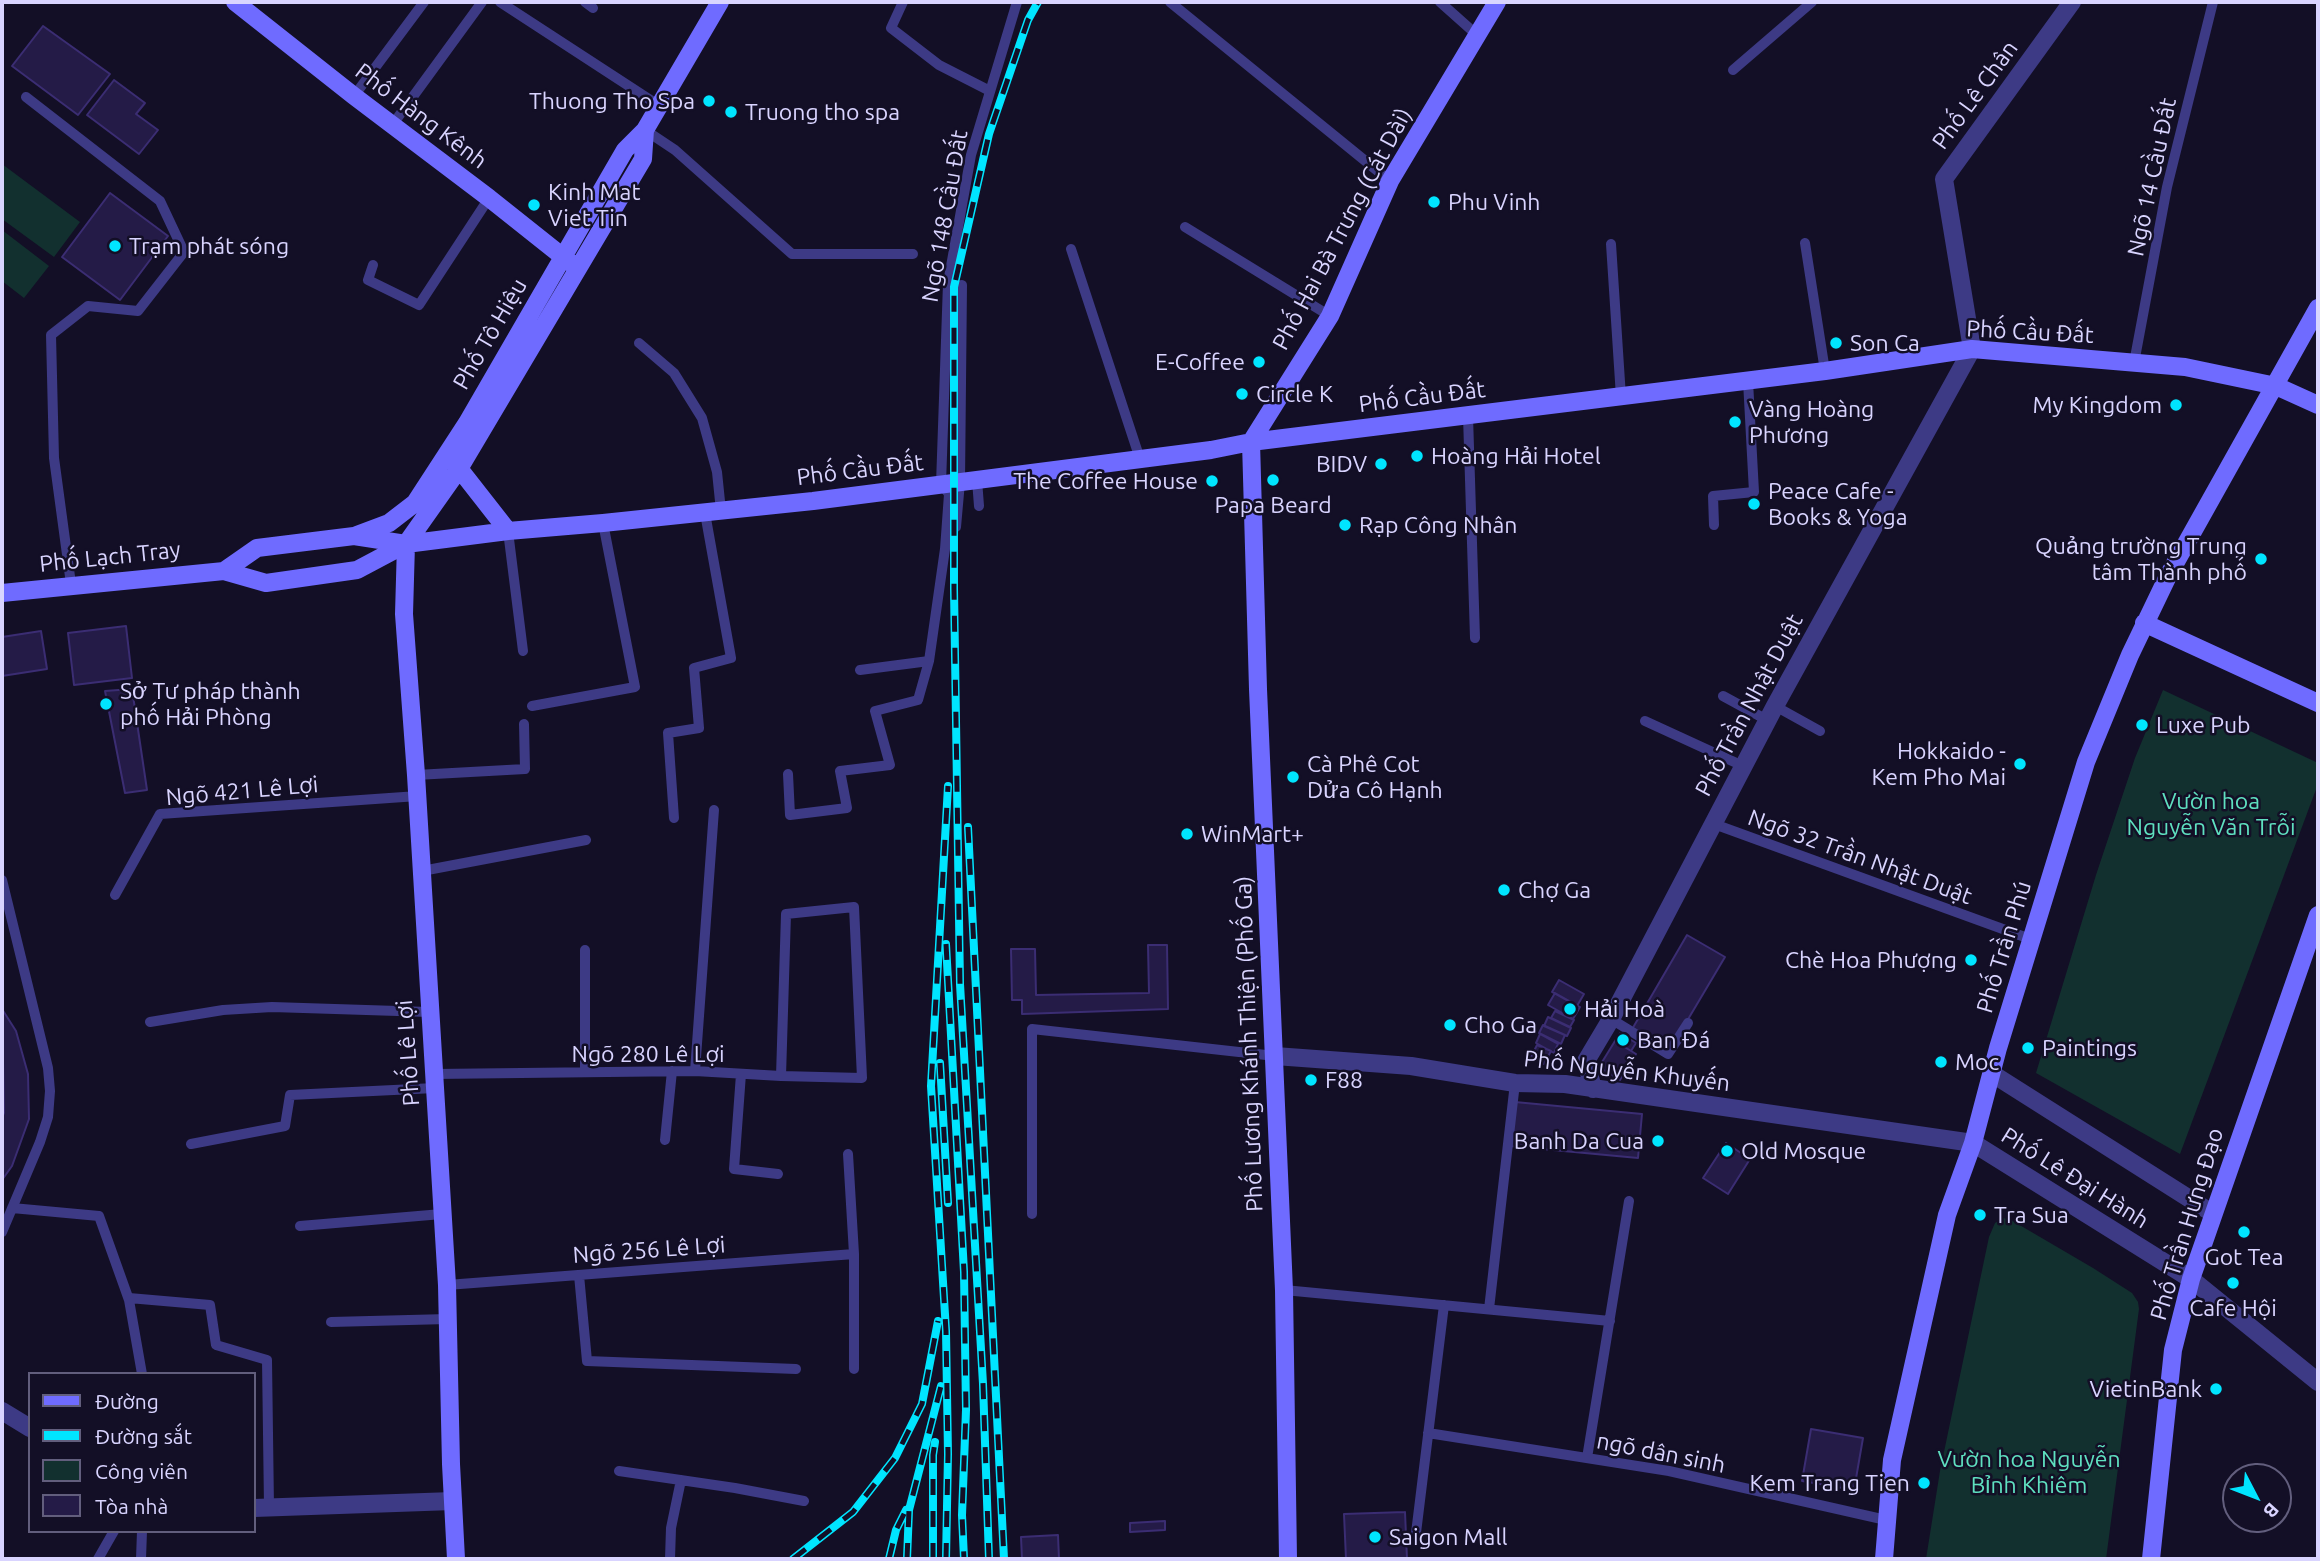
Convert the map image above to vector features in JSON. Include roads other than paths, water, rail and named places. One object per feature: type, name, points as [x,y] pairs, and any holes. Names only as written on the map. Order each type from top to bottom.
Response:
[{"type":"main road","name":"Phố Hàng Kênh","points":[[235,2],[578,269]]},
{"type":"main road","name":"Phố Tô Hiệu","points":[[354,536],[389,523],[415,503],[467,423],[625,150],[645,130],[720,2]]},
{"type":"main road","name":"Phố Hai Bà Trưng (Cát Dài)","points":[[1251,442],[1330,316],[1391,181],[1497,2]]},
{"type":"main road","name":"Phố Tô Hiệu","points":[[406,544],[459,470],[643,159],[645,130]]},
{"type":"main road","name":"Phố Trần Phú","points":[[1884,1559],[1892,1460],[1944,1229],[1973,1143],[1991,1073],[2086,762],[2144,623],[2240,445],[2318,310]]},
{"type":"main road","name":"Phố Cầu Đất","points":[[406,544],[508,531],[713,512],[968,481],[1211,450],[1251,442],[1825,371],[1972,349],[2185,366],[2276,386],[2318,405]]},
{"type":"main road","name":"Phố Lương Khánh Thiện (Phố Ga)","points":[[1251,442],[1258,689],[1284,1290],[1288,1559]]},
{"type":"main road","points":[[448,452],[459,470],[508,531]]},
{"type":"main road","points":[[224,571],[257,548],[354,536],[406,544]]},
{"type":"main road","name":"Phố Lạch Tray","points":[[2,593],[71,584],[224,571],[266,583],[357,570],[406,544]]},
{"type":"main road","name":"Phố Lê Lợi","points":[[406,544],[404,614],[418,796],[447,1285],[456,1559]]},
{"type":"main road","points":[[2144,623],[2318,703]]},
{"type":"main road","name":"Phố Trần Hưng Đạo","points":[[2151,1559],[2173,1350],[2191,1279],[2318,915]]},
{"type":"street","name":"Phố Lê Chân","points":[[1972,349],[1944,179],[2072,2]]},
{"type":"street","name":"Phố Trần Nhật Duật","points":[[1565,1084],[1586,1061],[1611,1019],[1771,713],[1972,349]]},
{"type":"street","name":"Phố Nguyễn Khuyến","points":[[1275,1056],[1411,1066],[1515,1083],[1565,1084],[1973,1143]]},
{"type":"street","points":[[1586,1061],[1593,1089]]},
{"type":"street","points":[[1991,1073],[2212,1213]]},
{"type":"street","name":"Phố Lê Đại Hành","points":[[1973,1143],[2191,1279],[2318,1382]]},
{"type":"street","points":[[2,1410],[28,1427]]},
{"type":"street","points":[[261,1508],[453,1501]]},
{"type":"lane","points":[[354,96],[424,2]]},
{"type":"lane","points":[[393,124],[482,2]]},
{"type":"lane","points":[[500,2],[658,105]]},
{"type":"lane","points":[[903,2],[891,28],[939,65],[990,91]]},
{"type":"lane","name":"Ngõ 148 Cầu Đất","points":[[788,774],[790,815],[847,808],[840,771],[890,765],[875,711],[918,699],[929,661],[945,549],[949,494],[941,484],[948,283],[971,155],[1017,2]]},
{"type":"lane","points":[[1170,2],[1391,181]]},
{"type":"lane","points":[[1440,2],[1477,35]]},
{"type":"lane","points":[[1733,70],[1812,2]]},
{"type":"lane","name":"Ngõ 14 Cầu Đất","points":[[2134,363],[2167,187],[2213,2]]},
{"type":"lane","points":[[26,97],[160,201],[184,252],[138,311],[88,306],[51,335],[54,458],[71,584]]},
{"type":"lane","points":[[645,130],[675,150],[792,254],[913,254]]},
{"type":"lane","points":[[373,265],[368,280],[419,305],[489,198]]},
{"type":"lane","points":[[1185,227],[1330,316]]},
{"type":"lane","points":[[1805,243],[1825,371]]},
{"type":"lane","points":[[1611,244],[1621,397]]},
{"type":"lane","points":[[1071,249],[1140,459]]},
{"type":"lane","points":[[956,527],[968,481],[962,285]]},
{"type":"lane","points":[[639,343],[674,373],[702,418],[717,472],[713,512],[731,658],[694,668],[699,728],[668,733],[674,818]]},
{"type":"lane","points":[[1714,525],[1713,496],[1754,492],[1748,381]]},
{"type":"lane","points":[[1468,416],[1475,638]]},
{"type":"lane","points":[[968,481],[979,506]]},
{"type":"lane","points":[[532,706],[635,687],[603,523]]},
{"type":"lane","points":[[508,531],[523,651]]},
{"type":"lane","points":[[860,670],[929,661]]},
{"type":"lane","points":[[1723,696],[1820,731]]},
{"type":"lane","points":[[1645,720],[1743,766]]},
{"type":"lane","points":[[416,775],[525,769],[524,724]]},
{"type":"lane","name":"Ngõ 421 Lê Lợi","points":[[115,895],[160,814],[418,796]]},
{"type":"lane","points":[[695,1071],[714,810]]},
{"type":"lane","name":"Ngõ 32 Trần Nhật Duật","points":[[1714,824],[2033,940]]},
{"type":"lane","points":[[422,871],[586,840]]},
{"type":"lane","points":[[2,880],[48,1068],[50,1091],[48,1117],[40,1142],[2,1232]]},
{"type":"lane","name":"Ngõ 280 Lê Lợi","points":[[191,1144],[285,1126],[290,1094],[435,1081],[585,1072],[695,1071],[781,1076],[862,1078],[854,907],[786,914],[781,1076]]},
{"type":"lane","points":[[585,950],[585,1072]]},
{"type":"lane","points":[[150,1022],[223,1010],[272,1007],[429,1012]]},
{"type":"lane","points":[[1611,1019],[1668,1054],[1688,1023]]},
{"type":"lane","points":[[1031,1214],[1032,1028],[1275,1056]]},
{"type":"lane","points":[[665,1140],[672,1071]]},
{"type":"lane","points":[[741,1074],[734,1169],[778,1174]]},
{"type":"lane","points":[[1489,1309],[1515,1083]]},
{"type":"lane","points":[[848,1154],[854,1254],[854,1369]]},
{"type":"lane","points":[[1587,1458],[1629,1201]]},
{"type":"lane","points":[[12,1208],[99,1216],[129,1298],[142,1372]]},
{"type":"lane","points":[[300,1226],[442,1213]]},
{"type":"lane","name":"Ngõ 256 Lê Lợi","points":[[447,1285],[854,1254]]},
{"type":"lane","points":[[579,1275],[587,1361],[796,1369]]},
{"type":"lane","points":[[1284,1290],[1610,1321]]},
{"type":"lane","points":[[129,1298],[210,1305],[216,1345],[267,1360],[261,1508]]},
{"type":"lane","points":[[1416,1533],[1444,1305]]},
{"type":"lane","points":[[331,1322],[448,1319]]},
{"type":"lane","name":"ngõ dân sinh","points":[[1428,1433],[1669,1471],[1886,1520]]},
{"type":"lane","points":[[619,1472],[735,1488],[804,1501]]},
{"type":"lane","points":[[670,1559],[671,1528],[681,1480]]},
{"type":"lane","points":[[98,1559],[113,1533]]},
{"type":"lane","points":[[141,1559],[142,1533]]},
{"type":"railway","points":[[989,1559],[983,1384],[960,984],[954,589],[954,287],[989,134],[1028,20],[1038,2]]},
{"type":"railway","points":[[946,1559],[946,1331],[931,1086],[948,786]]},
{"type":"railway","points":[[968,827],[1004,1559]]},
{"type":"railway","points":[[946,944],[964,1272],[964,1559]]},
{"type":"railway","points":[[940,1063],[948,1203]]},
{"type":"railway","points":[[793,1559],[853,1512],[895,1458],[922,1404],[938,1321]]},
{"type":"railway","points":[[907,1559],[909,1510],[941,1386]]},
{"type":"railway","points":[[933,1559],[935,1442]]},
{"type":"railway","points":[[889,1559],[896,1530],[906,1510]]},
{"type":"place","name":"Thuong Tho Spa","points":[[709,101]]},
{"type":"place","name":"Truong tho spa","points":[[731,112]]},
{"type":"place","name":"Phu Vinh","points":[[1434,202]]},
{"type":"place","name":"Kinh Mat Viet Tin","points":[[534,205]]},
{"type":"place","name":"Trạm phát sóng","points":[[115,246]]},
{"type":"place","name":"Son Ca","points":[[1836,343]]},
{"type":"place","name":"E-Coffee","points":[[1259,362]]},
{"type":"place","name":"Circle K","points":[[1242,394]]},
{"type":"place","name":"My Kingdom","points":[[2176,405]]},
{"type":"place","name":"Vàng Hoàng Phương","points":[[1735,422]]},
{"type":"place","name":"Hoàng Hải Hotel","points":[[1417,456]]},
{"type":"place","name":"BIDV","points":[[1381,464]]},
{"type":"place","name":"Papa Beard","points":[[1273,480]]},
{"type":"place","name":"The Coffee House","points":[[1212,481]]},
{"type":"place","name":"Peace Cafe - Books & Yoga","points":[[1754,504]]},
{"type":"place","name":"Rạp Công Nhân","points":[[1345,525]]},
{"type":"place","name":"Quảng trường Trung tâm Thành phố","points":[[2261,559]]},
{"type":"place","name":"Sở Tư pháp thành phố Hải Phòng","points":[[106,704]]},
{"type":"place","name":"Luxe Pub","points":[[2142,725]]},
{"type":"place","name":"Hokkaido - Kem Pho Mai","points":[[2020,764]]},
{"type":"place","name":"Cà Phê Cot Dửa Cô Hạnh","points":[[1293,777]]},
{"type":"place","name":"WinMart+","points":[[1187,834]]},
{"type":"place","name":"Chợ Ga","points":[[1504,890]]},
{"type":"place","name":"Chè Hoa Phượng","points":[[1971,960]]},
{"type":"place","name":"Hải Hoà","points":[[1570,1009]]},
{"type":"place","name":"Cho Ga","points":[[1450,1025]]},
{"type":"place","name":"Ban Đá","points":[[1623,1040]]},
{"type":"place","name":"Paintings","points":[[2028,1048]]},
{"type":"place","name":"Moc","points":[[1941,1062]]},
{"type":"place","name":"F88","points":[[1311,1080]]},
{"type":"place","name":"Banh Da Cua","points":[[1658,1141]]},
{"type":"place","name":"Old Mosque","points":[[1727,1151]]},
{"type":"place","name":"Tra Sua","points":[[1980,1215]]},
{"type":"place","name":"Got Tea","points":[[2244,1232]]},
{"type":"place","name":"Cafe Hội","points":[[2233,1283]]},
{"type":"place","name":"VietinBank","points":[[2216,1389]]},
{"type":"place","name":"Kem Trang Tien","points":[[1924,1483]]},
{"type":"place","name":"Saigon Mall","points":[[1375,1537]]},
{"type":"park label","name":"Vườn hoa Nguyễn Văn Trỗi","points":[[2211,814]]},
{"type":"park label","name":"Vườn hoa Nguyễn Bỉnh Khiêm","points":[[2029,1472]]}]
